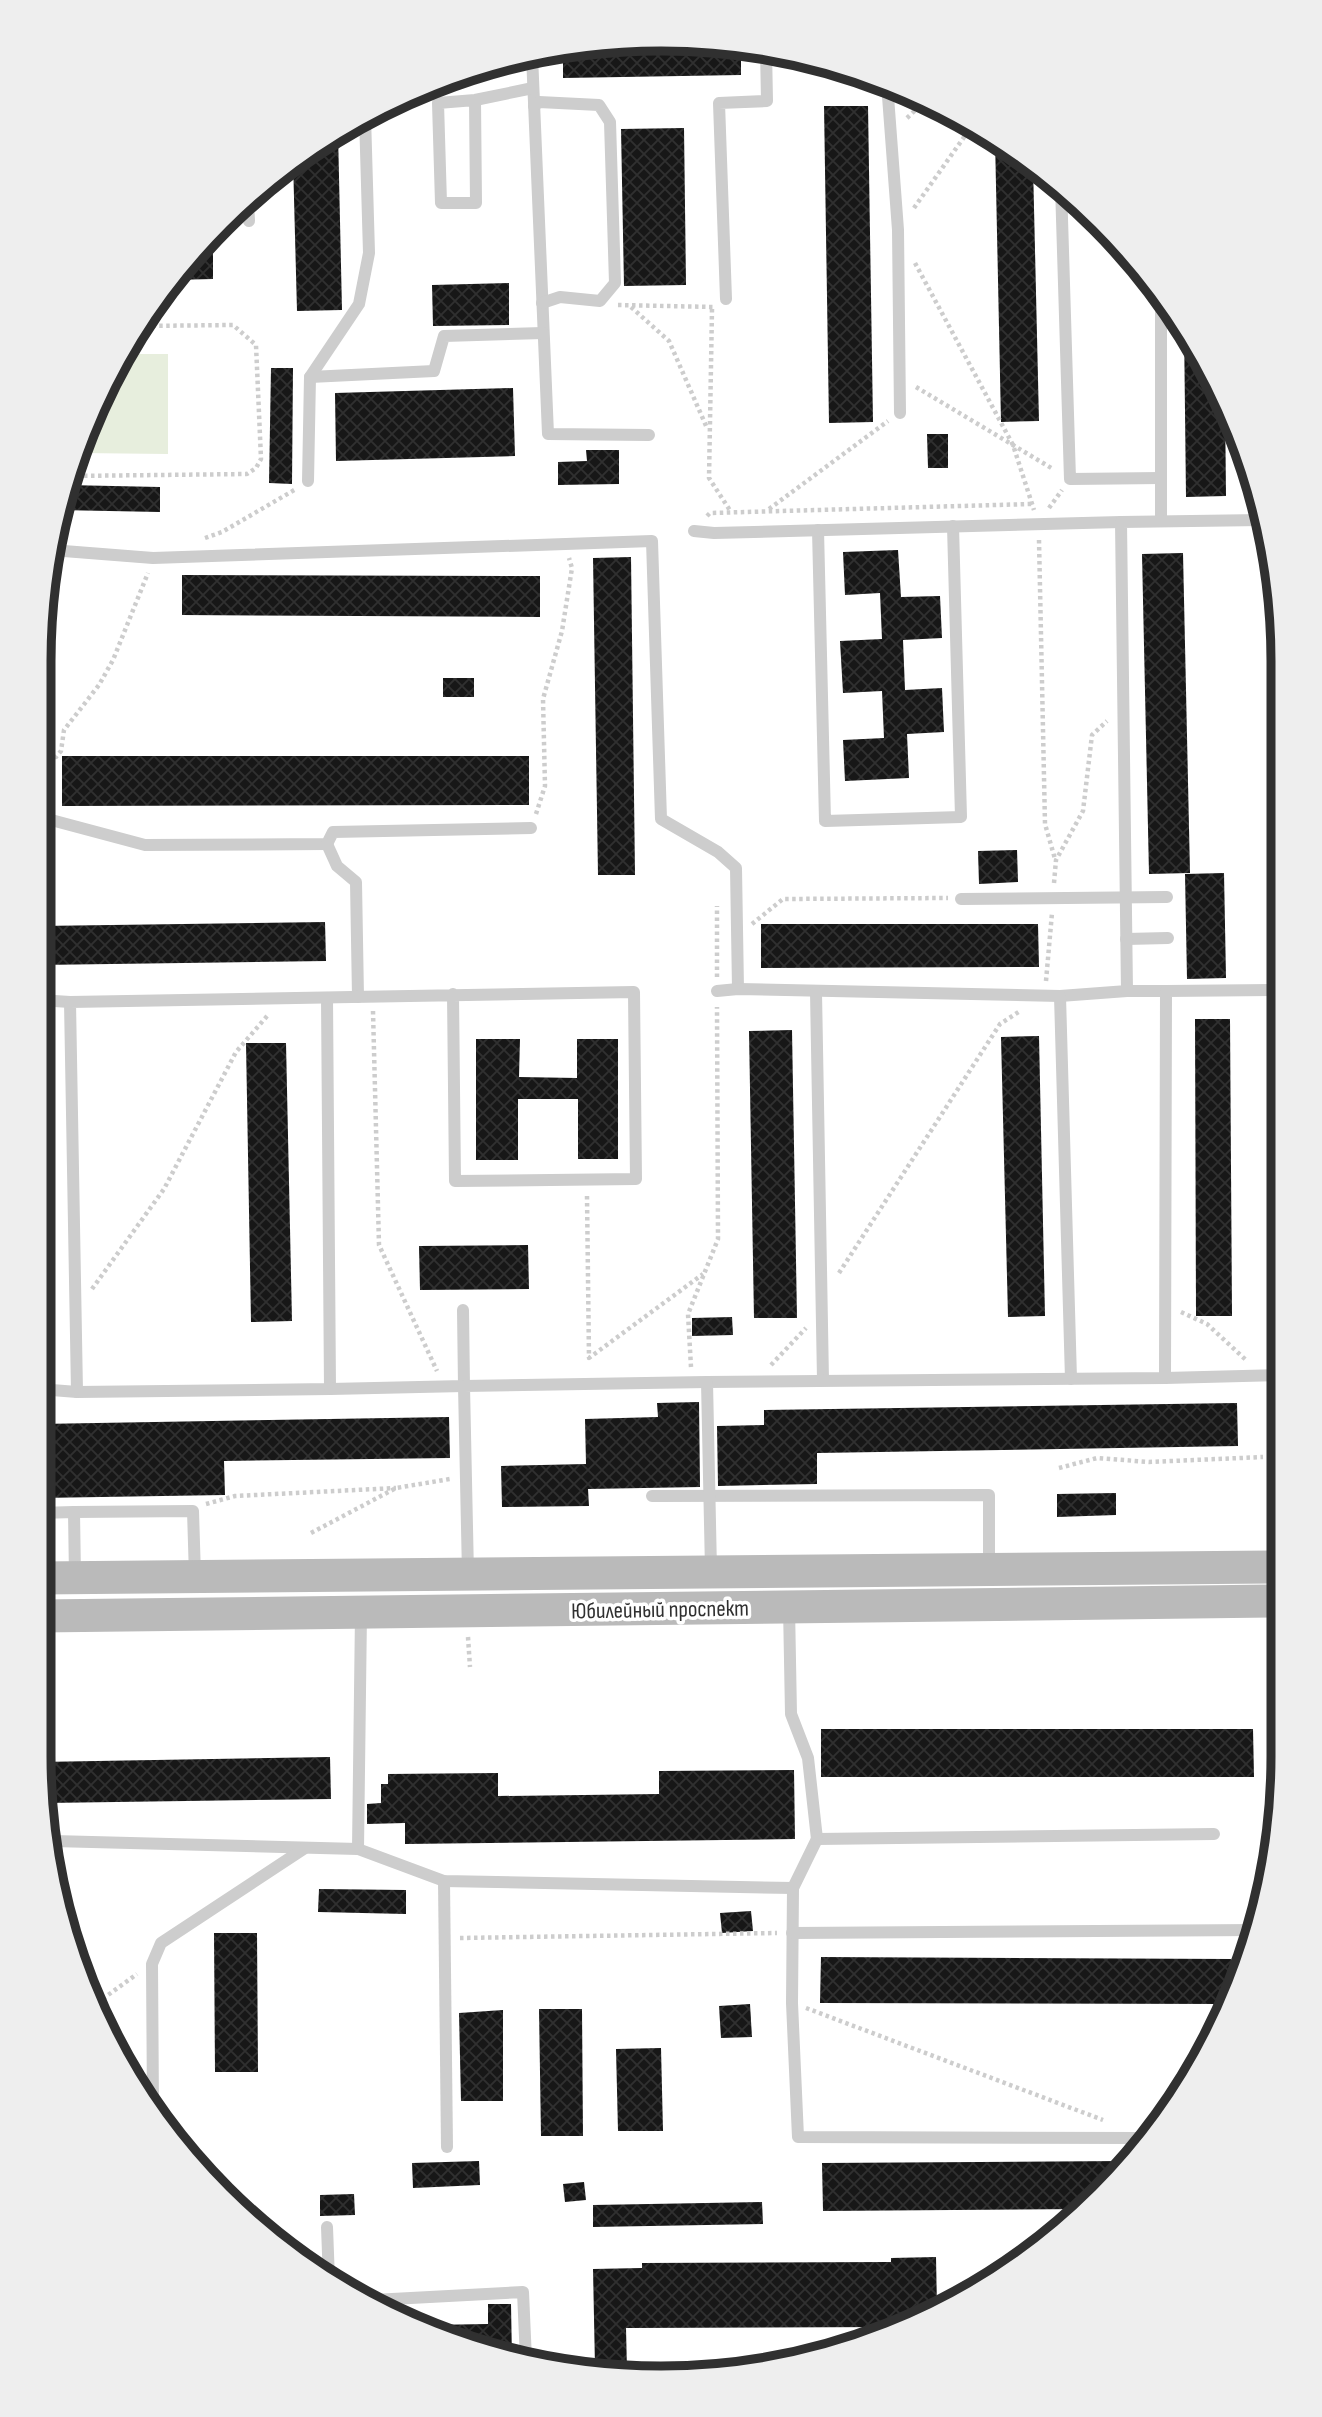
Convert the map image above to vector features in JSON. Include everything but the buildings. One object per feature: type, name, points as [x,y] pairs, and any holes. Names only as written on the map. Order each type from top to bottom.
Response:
[{"type":"main road","name":"Юбилейный проспект","points":[[51,1616],[361,1612],[989,1570],[1271,1567]]},
{"type":"main road","name":"Юбилейный проспект","points":[[51,1578],[468,1574],[730,1586],[789,1607],[1271,1601]]},
{"type":"lane","points":[[726,299],[719,103],[767,101],[766,60]]},
{"type":"lane","points":[[532,65],[548,434],[649,435]]},
{"type":"lane","points":[[475,100],[476,203],[441,203],[438,103],[475,100],[533,88]]},
{"type":"lane","points":[[888,94],[898,230],[900,413]]},
{"type":"lane","points":[[534,106],[539,102],[599,105],[610,122],[615,283],[600,302],[560,297],[542,303]]},
{"type":"lane","points":[[308,481],[310,377],[359,304],[369,253],[365,128]]},
{"type":"lane","points":[[1061,201],[1070,479],[1161,478]]},
{"type":"lane","points":[[249,211],[249,221]]},
{"type":"lane","points":[[1161,312],[1161,520]]},
{"type":"lane","points":[[310,377],[434,371],[443,336],[543,333]]},
{"type":"lane","points":[[694,531],[1254,520]]},
{"type":"lane","points":[[1121,522],[1127,991]]},
{"type":"lane","points":[[818,530],[825,821],[961,817],[953,526]]},
{"type":"lane","points":[[61,551],[153,558],[652,541],[661,819],[718,852],[736,868],[737,989]]},
{"type":"lane","points":[[51,820],[145,845],[327,844]]},
{"type":"lane","points":[[327,844],[333,832],[531,828]]},
{"type":"lane","points":[[327,844],[337,866],[356,882],[358,997]]},
{"type":"lane","points":[[961,899],[1167,897]]},
{"type":"lane","points":[[1126,939],[1168,938]]},
{"type":"lane","points":[[717,991],[737,989],[1060,996],[1127,991],[1271,990]]},
{"type":"lane","points":[[1166,991],[1166,1378]]},
{"type":"lane","points":[[51,1001],[70,1002],[453,994],[634,992],[636,1180],[455,1181],[453,994]]},
{"type":"lane","points":[[816,992],[823,1380]]},
{"type":"lane","points":[[1060,996],[1071,1379]]},
{"type":"lane","points":[[327,998],[330,1389]]},
{"type":"lane","points":[[70,1002],[77,1392]]},
{"type":"lane","points":[[463,1310],[468,1574]]},
{"type":"lane","points":[[51,1390],[77,1392],[758,1380],[1271,1376]]},
{"type":"lane","points":[[707,1382],[712,1496],[730,1586]]},
{"type":"lane","points":[[652,1496],[989,1495],[989,1570]]},
{"type":"lane","points":[[51,1513],[193,1511],[195,1577]]},
{"type":"lane","points":[[74,1512],[75,1578]]},
{"type":"lane","points":[[789,1607],[791,1714],[808,1759],[817,1839],[793,1888],[792,2003],[798,2137],[1136,2138]]},
{"type":"lane","points":[[358,1849],[361,1612]]},
{"type":"lane","points":[[817,1839],[1214,1834]]},
{"type":"lane","points":[[57,1841],[358,1849],[444,1881],[793,1888]]},
{"type":"lane","points":[[153,2093],[152,1964],[161,1943],[305,1848]]},
{"type":"lane","points":[[444,1881],[447,2147]]},
{"type":"lane","points":[[792,1933],[1245,1930]]},
{"type":"lane","points":[[327,2227],[329,2267]]},
{"type":"lane","points":[[384,2299],[523,2292],[526,2351]]},
{"type":"path","points":[[758,1380],[785,1347],[805,1330],[821,1300],[1000,1024],[1045,995],[1056,860],[1045,824],[1039,524],[1013,445],[898,230],[967,133]]},
{"type":"path","points":[[600,302],[631,307],[712,308],[726,299]]},
{"type":"path","points":[[631,307],[669,341],[709,432]]},
{"type":"path","points":[[712,308],[709,478],[731,512]]},
{"type":"path","points":[[80,476],[247,474],[257,468],[261,459],[256,345],[233,325],[152,326]]},
{"type":"path","points":[[900,377],[1070,479],[1039,524]]},
{"type":"path","points":[[769,509],[900,413]]},
{"type":"path","points":[[199,541],[222,532],[308,481]]},
{"type":"path","points":[[531,828],[545,786],[544,699],[562,631],[572,568],[565,545]]},
{"type":"path","points":[[51,757],[61,751],[64,730],[99,685],[113,660],[153,558]]},
{"type":"path","points":[[1056,860],[1083,811],[1091,735],[1123,707]]},
{"type":"path","points":[[692,1382],[688,1314],[718,1239],[718,894]]},
{"type":"path","points":[[735,928],[751,925],[783,899],[961,899]]},
{"type":"path","points":[[373,996],[379,1245],[444,1386]]},
{"type":"path","points":[[75,1312],[164,1189],[236,1052],[283,998]]},
{"type":"path","points":[[587,1180],[589,1357],[704,1274]]},
{"type":"path","points":[[1165,1305],[1207,1324],[1262,1376]]},
{"type":"path","points":[[1059,1468],[1097,1458],[1149,1462],[1263,1457]]},
{"type":"path","points":[[193,1511],[213,1500],[235,1496],[396,1488],[465,1476]]},
{"type":"path","points":[[311,1533],[396,1488]]},
{"type":"path","points":[[445,1939],[792,1933]]},
{"type":"path","points":[[102,2000],[152,1964]]},
{"type":"path","points":[[792,2003],[1105,2121]]},
{"type":"green space","points":[[134,354],[168,354],[168,454],[87,453],[114,391]]}]
